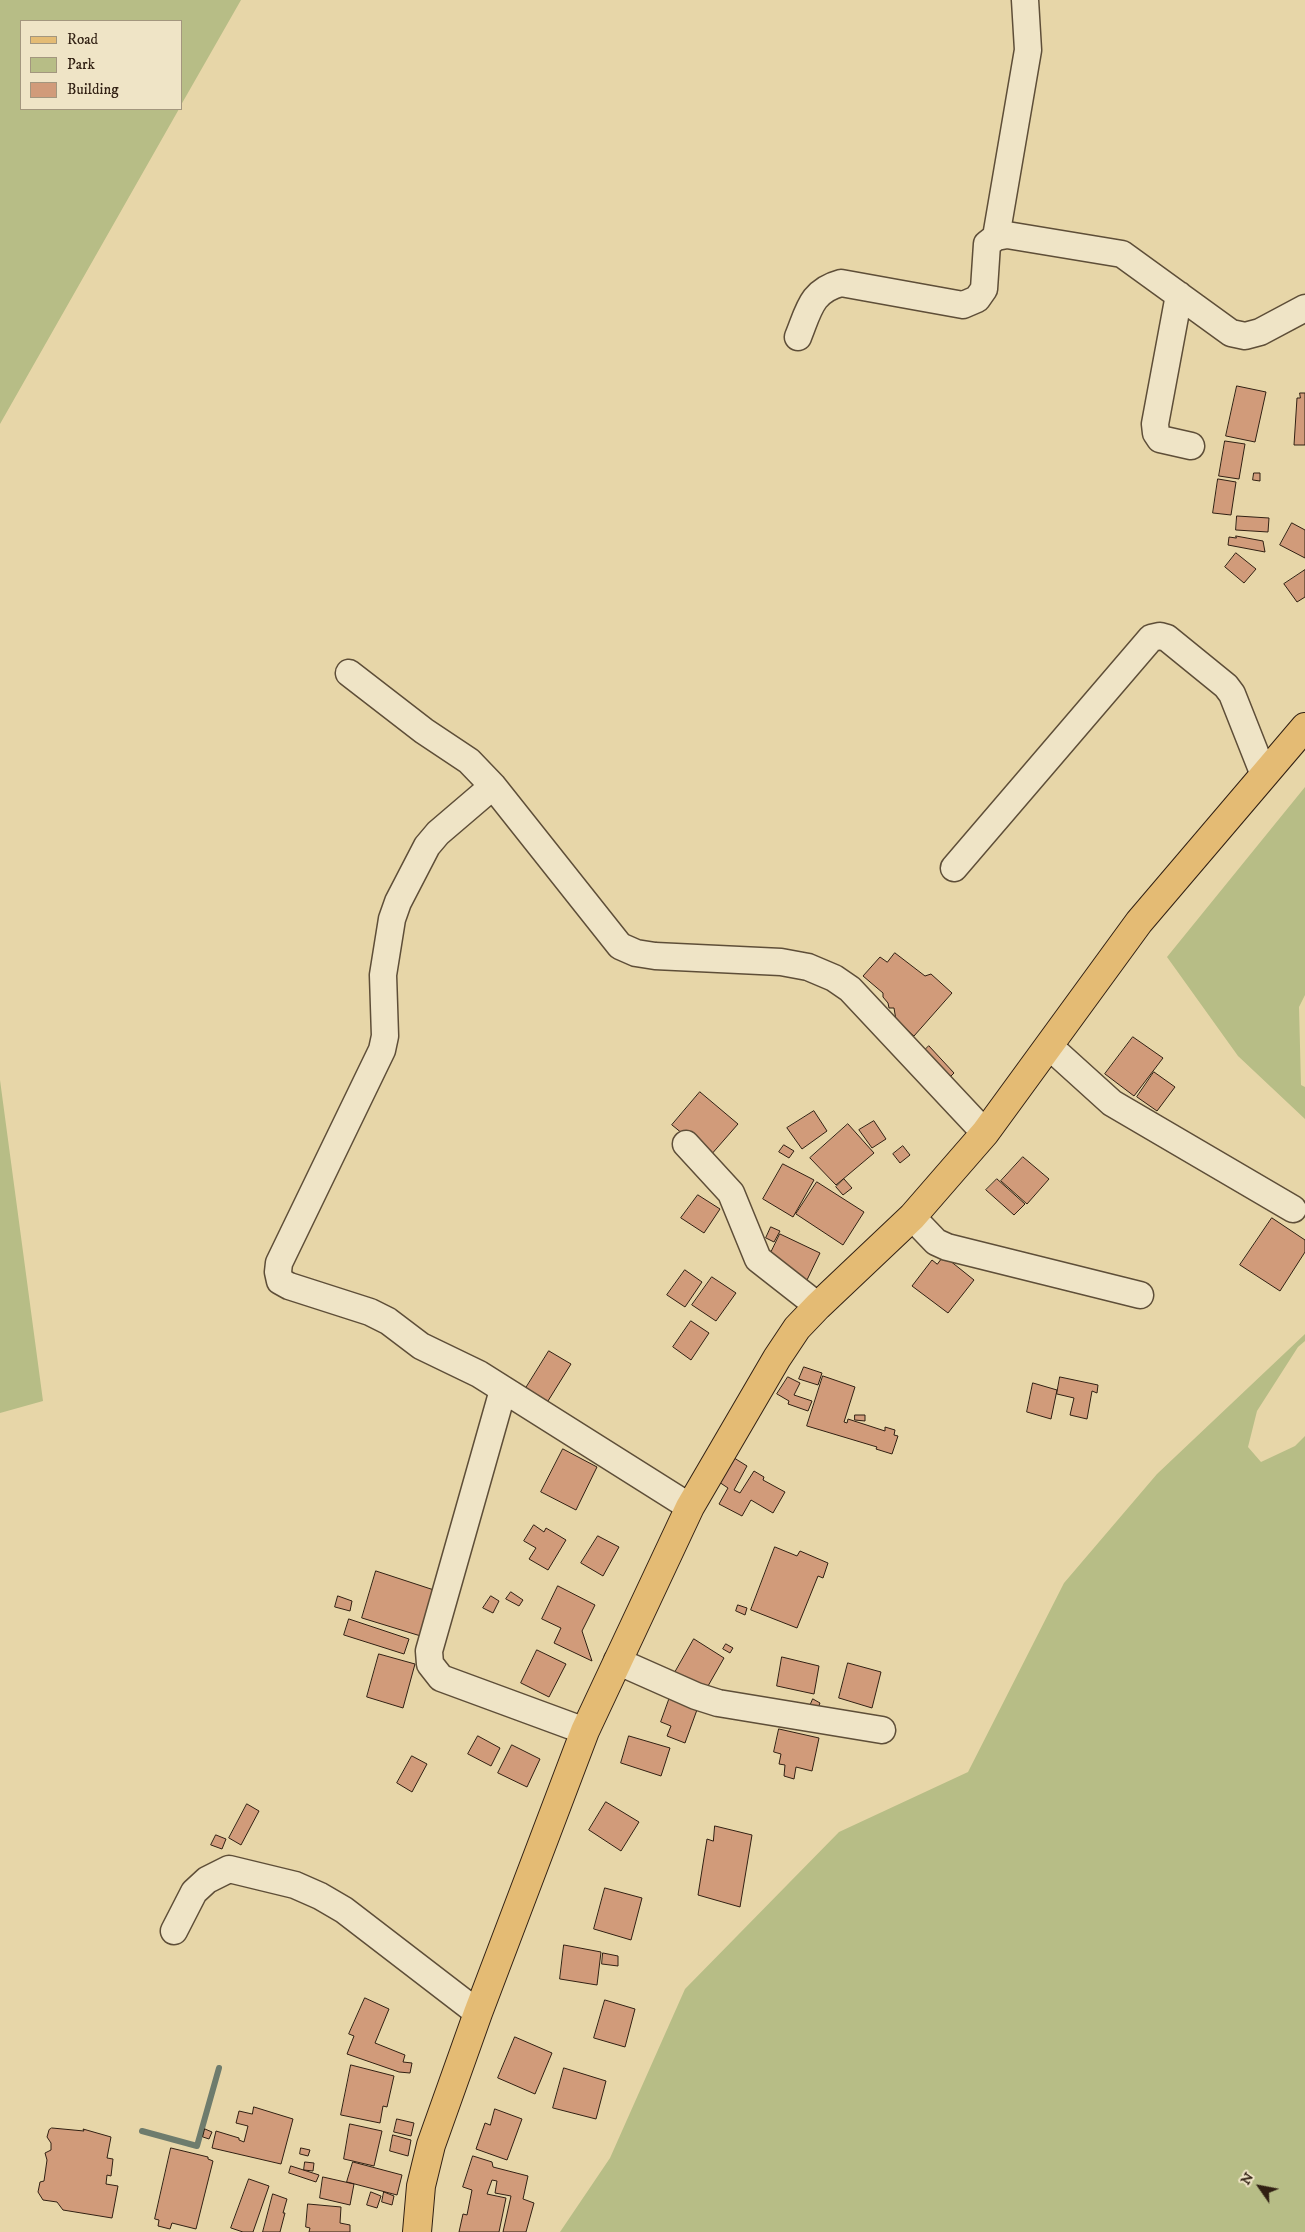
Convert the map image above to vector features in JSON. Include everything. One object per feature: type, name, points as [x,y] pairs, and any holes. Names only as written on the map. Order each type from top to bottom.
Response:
[{"type":"main road","points":[[417,2232],[422,2186],[431,2145],[478,2013],[585,1731],[690,1507],[777,1358],[797,1328],[912,1216],[985,1133],[1139,922],[1305,727]]},
{"type":"street","points":[[996,237],[1028,50],[1025,0]]},
{"type":"street","points":[[798,337],[815,297],[827,287],[841,283],[962,305],[977,299],[984,289],[987,244],[996,237],[1007,234],[1122,254],[1231,334],[1245,336],[1260,332],[1305,308]]},
{"type":"street","points":[[1179,295],[1155,424],[1156,433],[1160,439],[1191,446]]},
{"type":"street","points":[[954,868],[1150,638],[1160,636],[1167,638],[1226,686],[1234,700],[1264,774]]},
{"type":"street","points":[[349,673],[424,731],[469,761],[493,786],[620,946],[636,953],[655,956],[781,962],[808,967],[834,978],[850,990],[985,1133]]},
{"type":"street","points":[[493,786],[438,833],[427,846],[398,902],[392,919],[383,975],[385,1036],[382,1050],[279,1263],[280,1281],[289,1286],[370,1312],[388,1321],[421,1346],[479,1374],[690,1507]]},
{"type":"street","points":[[1049,1046],[1112,1103],[1293,1209]]},
{"type":"street","points":[[686,1144],[731,1193],[758,1259],[818,1306]]},
{"type":"street","points":[[912,1216],[936,1242],[947,1247],[1140,1295]]},
{"type":"street","points":[[502,1390],[429,1651],[430,1664],[441,1678],[585,1731]]},
{"type":"street","points":[[617,1660],[696,1696],[718,1703],[882,1730]]},
{"type":"street","points":[[174,1931],[194,1892],[207,1880],[229,1869],[294,1885],[320,1896],[344,1910],[478,2013]]},
{"type":"green space","points":[[0,0],[241,0],[182,103],[182,20],[20,20],[20,110],[178,110],[0,424]]},
{"type":"green space","points":[[1305,787],[1305,995],[1299,1007],[1301,1085],[1305,1087],[1305,1119],[1238,1056],[1167,957]]},
{"type":"green space","points":[[0,1080],[43,1401],[0,1413]]},
{"type":"green space","points":[[1305,1334],[1305,1341],[1298,1347],[1257,1411],[1248,1447],[1261,1462],[1295,1446],[1305,1436],[1305,2232],[560,2232],[610,2158],[685,1989],[839,1832],[968,1772],[1064,1583],[1157,1474]]},
{"type":"building","points":[[1237,386],[1266,392],[1255,442],[1226,436]]},
{"type":"building","points":[[1300,393],[1305,393],[1305,445],[1294,445],[1297,398],[1300,398]]},
{"type":"building","points":[[1225,441],[1245,444],[1239,479],[1219,476]]},
{"type":"building","points":[[1254,473],[1260,473],[1260,481],[1253,480]]},
{"type":"building","points":[[1218,479],[1236,482],[1231,515],[1213,513]]},
{"type":"building","points":[[1237,516],[1269,518],[1268,532],[1236,530]]},
{"type":"building","points":[[1292,523],[1305,530],[1305,558],[1280,545]]},
{"type":"building","points":[[1236,536],[1263,541],[1265,552],[1228,545],[1229,537],[1236,538]]},
{"type":"building","points":[[1236,553],[1256,569],[1244,583],[1225,567]]},
{"type":"building","points":[[1305,570],[1305,597],[1297,602],[1284,584]]},
{"type":"building","points":[[895,953],[925,976],[931,974],[952,993],[914,1036],[896,1020],[894,1008],[889,1008],[883,993],[863,976],[880,957],[887,962]]},
{"type":"building","points":[[1133,1037],[1163,1058],[1134,1096],[1105,1074]]},
{"type":"building","points":[[929,1046],[954,1073],[949,1078],[924,1051]]},
{"type":"building","points":[[1154,1072],[1175,1087],[1157,1111],[1137,1097]]},
{"type":"building","points":[[700,1092],[738,1124],[710,1156],[672,1125]]},
{"type":"building","points":[[814,1111],[827,1131],[802,1149],[787,1128]]},
{"type":"building","points":[[874,1121],[886,1139],[872,1148],[859,1130]]},
{"type":"building","points":[[848,1124],[874,1153],[836,1185],[810,1158]]},
{"type":"building","points":[[784,1145],[794,1151],[789,1158],[779,1152]]},
{"type":"building","points":[[903,1146],[910,1155],[900,1163],[893,1154]]},
{"type":"building","points":[[1023,1157],[1049,1179],[1027,1204],[1001,1181]]},
{"type":"building","points":[[783,1164],[814,1180],[793,1217],[763,1199]]},
{"type":"building","points":[[844,1179],[852,1188],[843,1195],[836,1187]]},
{"type":"building","points":[[997,1179],[1025,1204],[1014,1215],[986,1190]]},
{"type":"building","points":[[817,1182],[864,1212],[843,1245],[796,1214]]},
{"type":"building","points":[[698,1195],[720,1209],[704,1233],[681,1218]]},
{"type":"building","points":[[1272,1218],[1305,1240],[1305,1252],[1280,1291],[1240,1265]]},
{"type":"building","points":[[771,1227],[780,1231],[774,1242],[766,1238]]},
{"type":"building","points":[[780,1234],[820,1253],[806,1282],[766,1263]]},
{"type":"building","points":[[944,1256],[974,1280],[948,1313],[912,1286],[932,1260],[937,1264]]},
{"type":"building","points":[[685,1270],[702,1282],[685,1307],[667,1295]]},
{"type":"building","points":[[712,1277],[736,1293],[716,1321],[692,1305]]},
{"type":"building","points":[[691,1321],[709,1333],[691,1360],[673,1347]]},
{"type":"building","points":[[549,1351],[571,1364],[543,1409],[521,1396]]},
{"type":"building","points":[[804,1367],[822,1373],[818,1385],[799,1379]]},
{"type":"building","points":[[823,1376],[855,1387],[844,1422],[847,1423],[848,1419],[885,1431],[885,1427],[895,1430],[894,1435],[898,1436],[892,1454],[876,1449],[877,1447],[807,1426]]},
{"type":"building","points":[[788,1377],[800,1383],[794,1395],[812,1401],[808,1411],[788,1404],[789,1401],[777,1394]]},
{"type":"building","points":[[1060,1377],[1098,1385],[1097,1393],[1092,1391],[1087,1419],[1070,1415],[1074,1398],[1057,1394]]},
{"type":"building","points":[[1033,1383],[1057,1390],[1051,1419],[1027,1412]]},
{"type":"building","points":[[855,1415],[865,1415],[865,1421],[855,1420]]},
{"type":"building","points":[[563,1449],[597,1467],[576,1510],[541,1492]]},
{"type":"building","points":[[731,1456],[747,1466],[734,1490],[740,1493],[754,1471],[764,1477],[763,1480],[785,1492],[773,1513],[751,1500],[742,1516],[719,1504],[728,1488],[719,1482]]},
{"type":"building","points":[[534,1525],[544,1532],[546,1528],[566,1540],[548,1570],[529,1559],[536,1548],[524,1541]]},
{"type":"building","points":[[598,1536],[619,1547],[603,1576],[581,1563]]},
{"type":"building","points":[[775,1547],[797,1556],[800,1551],[828,1563],[823,1578],[818,1576],[797,1628],[751,1610]]},
{"type":"building","points":[[376,1571],[437,1591],[424,1637],[362,1618]]},
{"type":"building","points":[[558,1586],[595,1605],[582,1631],[592,1661],[554,1643],[561,1628],[542,1619]]},
{"type":"building","points":[[511,1592],[523,1600],[519,1606],[506,1599]]},
{"type":"building","points":[[338,1596],[352,1601],[350,1611],[335,1607]]},
{"type":"building","points":[[491,1596],[499,1601],[493,1613],[483,1608]]},
{"type":"building","points":[[738,1605],[747,1608],[745,1615],[736,1611]]},
{"type":"building","points":[[349,1619],[409,1639],[404,1654],[344,1635]]},
{"type":"building","points":[[694,1639],[724,1658],[704,1693],[673,1676]]},
{"type":"building","points":[[726,1644],[733,1648],[730,1653],[723,1649]]},
{"type":"building","points":[[537,1650],[566,1664],[549,1697],[521,1683]]},
{"type":"building","points":[[379,1654],[415,1664],[403,1708],[367,1697]]},
{"type":"building","points":[[782,1657],[819,1666],[814,1694],[777,1686]]},
{"type":"building","points":[[848,1663],[881,1672],[872,1708],[839,1698]]},
{"type":"building","points":[[670,1697],[698,1707],[685,1743],[667,1736],[671,1726],[661,1722]]},
{"type":"building","points":[[813,1699],[820,1703],[817,1710],[810,1706]]},
{"type":"building","points":[[779,1729],[819,1738],[812,1771],[796,1767],[794,1779],[784,1776],[785,1765],[779,1764],[781,1754],[774,1752]]},
{"type":"building","points":[[478,1736],[500,1748],[491,1766],[468,1754]]},
{"type":"building","points":[[629,1736],[670,1748],[661,1776],[621,1763]]},
{"type":"building","points":[[512,1745],[540,1759],[527,1787],[498,1773]]},
{"type":"building","points":[[412,1756],[427,1764],[412,1792],[397,1783]]},
{"type":"building","points":[[606,1802],[639,1822],[621,1851],[589,1830]]},
{"type":"building","points":[[247,1804],[259,1811],[241,1845],[229,1838]]},
{"type":"building","points":[[715,1826],[752,1835],[740,1907],[698,1895],[707,1839],[713,1841]]},
{"type":"building","points":[[216,1835],[226,1839],[222,1849],[211,1845]]},
{"type":"building","points":[[605,1888],[642,1898],[631,1940],[594,1929]]},
{"type":"building","points":[[564,1945],[601,1952],[597,1985],[560,1979]]},
{"type":"building","points":[[603,1953],[618,1956],[618,1966],[602,1964]]},
{"type":"building","points":[[365,1998],[389,2009],[375,2043],[405,2055],[403,2062],[412,2063],[410,2073],[399,2072],[347,2054],[354,2036],[349,2034]]},
{"type":"building","points":[[605,2000],[635,2009],[625,2047],[594,2038]]},
{"type":"building","points":[[515,2037],[552,2053],[535,2094],[498,2078]]},
{"type":"building","points":[[351,2065],[394,2076],[387,2107],[383,2106],[380,2123],[341,2115]]},
{"type":"building","points":[[564,2068],[606,2081],[596,2119],[553,2108]]},
{"type":"building","points":[[254,2107],[293,2119],[281,2164],[212,2148],[216,2131],[239,2138],[239,2140],[244,2142],[248,2126],[236,2123],[239,2111],[252,2114]]},
{"type":"building","points":[[495,2109],[522,2119],[507,2160],[476,2149],[485,2123],[490,2125]]},
{"type":"building","points":[[397,2119],[414,2123],[411,2136],[394,2132]]},
{"type":"building","points":[[350,2124],[382,2131],[374,2166],[344,2159]]},
{"type":"building","points":[[52,2128],[84,2131],[83,2129],[111,2137],[107,2158],[113,2159],[111,2176],[107,2175],[106,2184],[118,2186],[112,2218],[63,2210],[57,2202],[43,2200],[38,2192],[40,2182],[44,2181],[47,2160],[45,2153],[51,2150],[51,2143],[47,2137],[49,2130]]},
{"type":"building","points":[[205,2129],[212,2132],[209,2139],[203,2137]]},
{"type":"building","points":[[393,2135],[411,2140],[408,2156],[390,2151]]},
{"type":"building","points":[[171,2148],[208,2157],[208,2159],[213,2161],[196,2229],[172,2223],[170,2229],[158,2226],[159,2220],[155,2219]]},
{"type":"building","points":[[301,2148],[310,2150],[308,2156],[300,2154]]},
{"type":"building","points":[[473,2156],[492,2162],[493,2167],[528,2176],[523,2199],[534,2203],[526,2232],[503,2232],[511,2196],[495,2193],[497,2181],[492,2180],[487,2194],[506,2198],[499,2232],[459,2232],[463,2214],[467,2215],[472,2190],[463,2187]]},
{"type":"building","points":[[305,2162],[314,2163],[313,2171],[304,2170]]},
{"type":"building","points":[[353,2162],[402,2175],[397,2195],[347,2182]]},
{"type":"building","points":[[291,2166],[319,2175],[316,2182],[289,2173]]},
{"type":"building","points":[[323,2177],[354,2184],[350,2205],[320,2198]]},
{"type":"building","points":[[249,2179],[269,2186],[253,2232],[243,2232],[231,2228]]},
{"type":"building","points":[[371,2192],[381,2196],[377,2208],[367,2205]]},
{"type":"building","points":[[384,2192],[394,2196],[392,2205],[382,2202]]},
{"type":"building","points":[[273,2194],[287,2199],[280,2232],[263,2232]]},
{"type":"building","points":[[308,2204],[341,2207],[340,2223],[350,2225],[350,2232],[309,2232],[310,2228],[306,2227]]},
{"type":"waterway","points":[[142,2131],[197,2146],[219,2068]]}]
